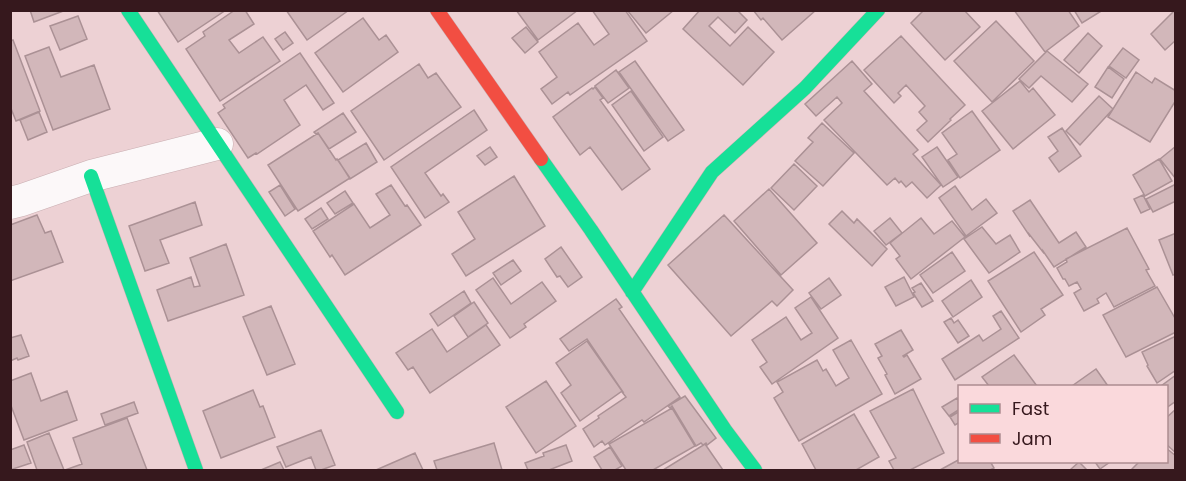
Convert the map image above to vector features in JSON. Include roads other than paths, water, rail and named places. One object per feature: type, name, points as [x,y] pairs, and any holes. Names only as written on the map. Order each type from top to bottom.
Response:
[{"type":"street","points":[[128,10],[397,412]]},
{"type":"street","points":[[437,10],[755,471]]},
{"type":"street","points":[[632,292],[712,172],[805,88],[878,10]]},
{"type":"street","points":[[10,203],[91,176],[217,144]]},
{"type":"street","points":[[91,176],[196,471]]}]
